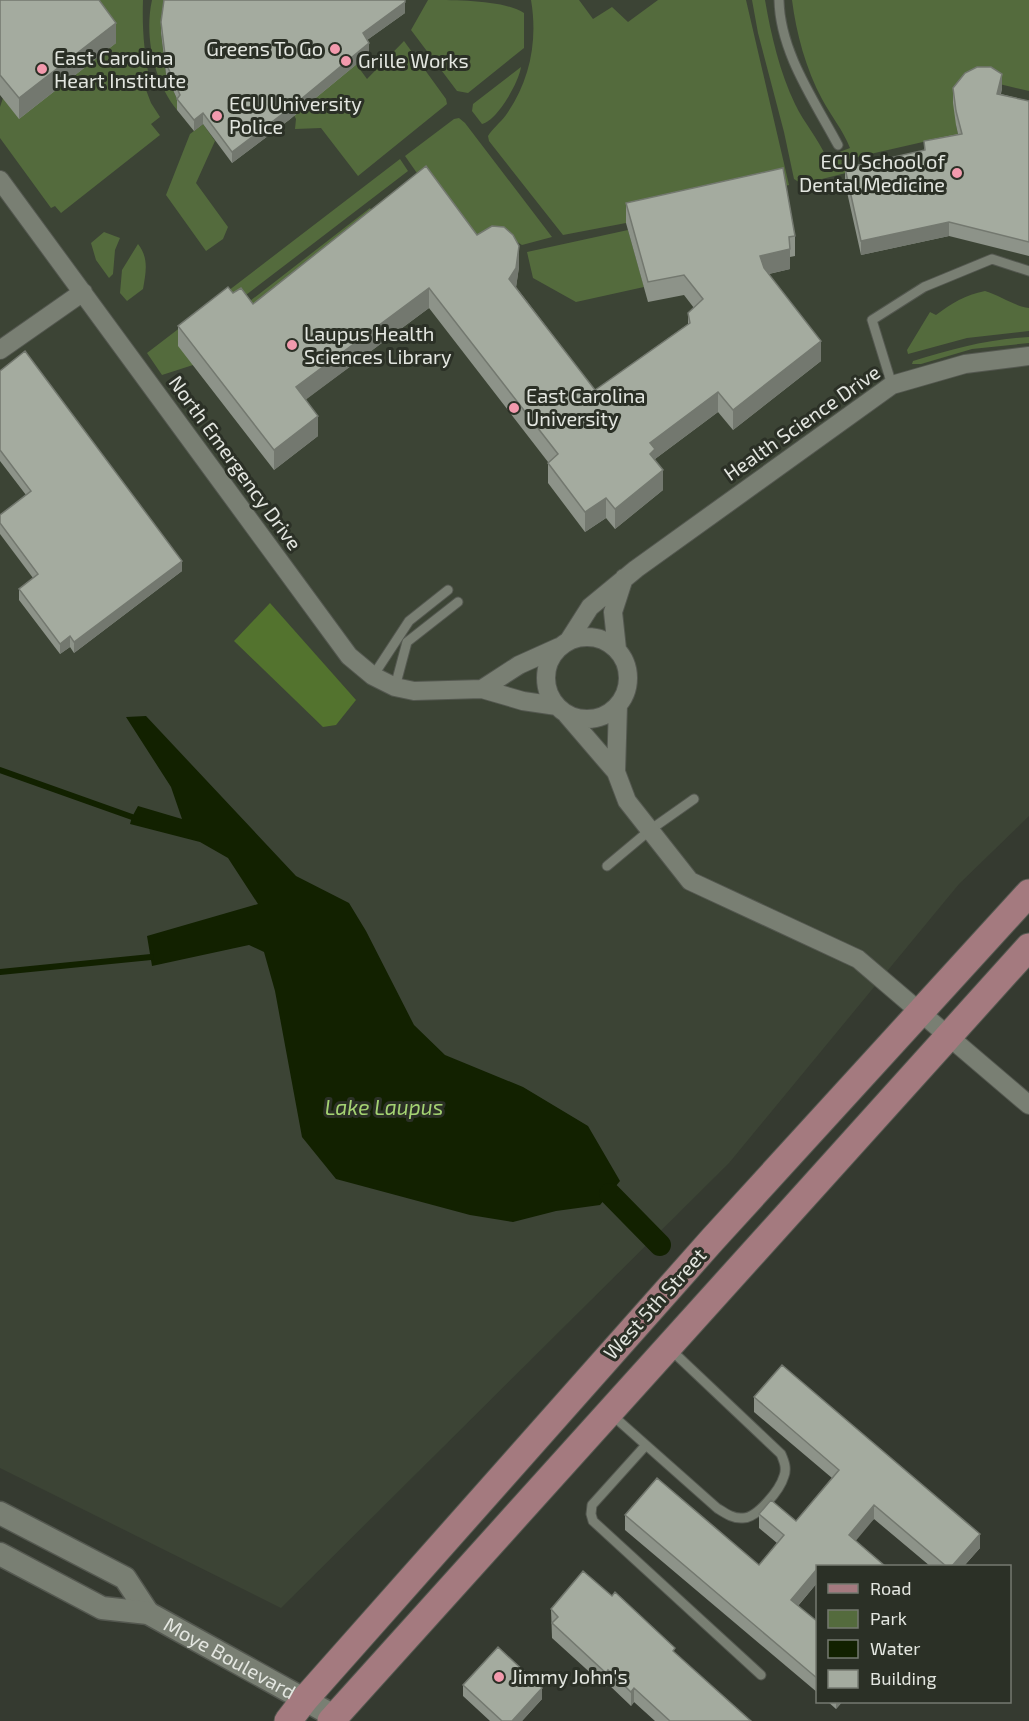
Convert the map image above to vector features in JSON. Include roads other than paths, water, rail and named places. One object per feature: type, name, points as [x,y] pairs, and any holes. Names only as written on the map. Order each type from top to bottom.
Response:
[{"type":"main road","name":"West 5th Street","points":[[288,1721],[705,1248],[1029,893]]},
{"type":"main road","name":"West 5th Street","points":[[336,1719],[608,1412],[1029,946]]},
{"type":"street","name":"North Emergency Drive","points":[[0,180],[349,656],[373,676],[395,687],[414,691],[482,689],[562,710],[581,719],[595,719],[608,714],[618,705]]},
{"type":"street","points":[[0,350],[83,292]]},
{"type":"street","name":"Health Science Drive","points":[[564,644],[590,607],[624,578],[892,385],[965,364],[1029,356]]},
{"type":"street","points":[[617,649],[614,612],[624,578]]},
{"type":"street","points":[[482,689],[519,665],[582,636],[607,641],[617,649],[628,671],[625,694],[618,705],[616,772]]},
{"type":"street","points":[[564,644],[551,657],[547,670],[546,683],[549,695],[616,772],[627,801],[690,880],[858,959],[1029,1105]]},
{"type":"street","name":"Moye Boulevard","points":[[0,1513],[125,1578],[148,1612]]},
{"type":"street","name":"Moye Boulevard","points":[[0,1554],[102,1608],[148,1612],[305,1699],[336,1719]]},
{"type":"lane","points":[[779,0],[779,13],[794,62],[838,145]]},
{"type":"lane","points":[[892,385],[872,320],[924,287],[992,259],[1029,271]]},
{"type":"lane","points":[[373,676],[409,621],[448,590]]},
{"type":"lane","points":[[395,687],[407,642],[458,602]]},
{"type":"lane","points":[[607,866],[650,830],[694,799]]},
{"type":"lane","points":[[608,1412],[717,1508],[731,1516],[742,1518],[753,1516],[779,1489],[785,1476],[785,1464],[781,1454],[668,1347]]},
{"type":"lane","points":[[646,1445],[592,1505],[593,1521],[761,1675]]},
{"type":"water","name":"Lake Laupus","points":[[146,716],[296,876],[349,903],[366,931],[414,1025],[445,1055],[523,1087],[588,1126],[620,1181],[600,1205],[556,1211],[513,1222],[470,1215],[336,1179],[302,1137],[275,991],[264,952],[249,945],[152,966],[147,936],[258,904],[228,858],[200,842],[130,824],[138,806],[182,819],[171,787],[126,717]]},
{"type":"waterway","points":[[0,770],[132,817]]},
{"type":"waterway","points":[[0,972],[151,957]]},
{"type":"waterway","points":[[610,1194],[660,1245]]},
{"type":"place","name":"Greens To Go","points":[[335,49]]},
{"type":"place","name":"Grille Works","points":[[346,61]]},
{"type":"place","name":"East Carolina Heart Institute","points":[[42,69]]},
{"type":"place","name":"ECU University Police","points":[[217,116]]},
{"type":"place","name":"ECU School of Dental Medicine","points":[[957,173]]},
{"type":"place","name":"Laupus Health Sciences Library","points":[[292,345]]},
{"type":"place","name":"East Carolina University","points":[[514,408]]},
{"type":"place","name":"Jimmy John's","points":[[499,1677]]}]
